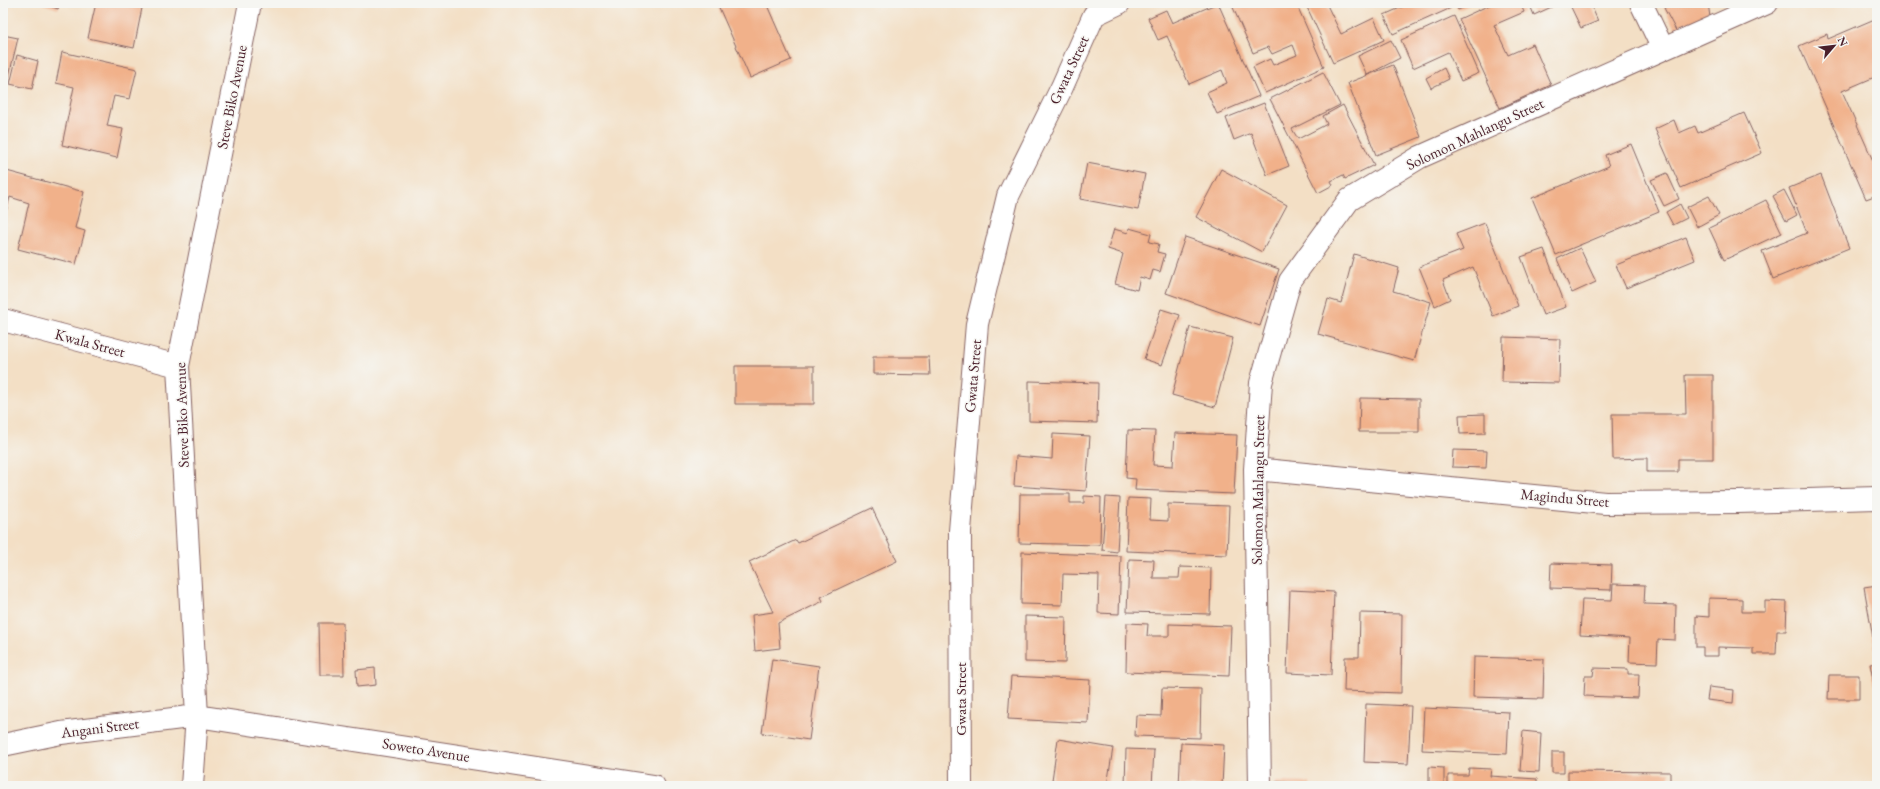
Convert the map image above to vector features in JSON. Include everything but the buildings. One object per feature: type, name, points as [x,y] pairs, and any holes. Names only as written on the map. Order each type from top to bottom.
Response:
[{"type":"street","name":"Steve Biko Avenue","points":[[192,786],[197,716],[178,366],[250,3]]},
{"type":"street","name":"Gwata Street","points":[[961,786],[960,531],[977,324],[1008,196],[1062,87],[1094,16],[1118,3]]},
{"type":"street","points":[[1641,3],[1663,49]]},
{"type":"street","name":"Solomon Mahlangu Street","points":[[1260,786],[1255,469],[1261,383],[1290,281],[1349,200],[1420,157],[1767,3]]},
{"type":"street","name":"Kwala Street","points":[[3,320],[178,366]]},
{"type":"street","name":"Magindu Street","points":[[1255,469],[1605,503],[1738,502],[1877,498]]},
{"type":"street","name":"Angani Street","points":[[3,745],[61,733],[197,716]]},
{"type":"street","name":"Soweto Avenue","points":[[197,716],[654,786]]}]
